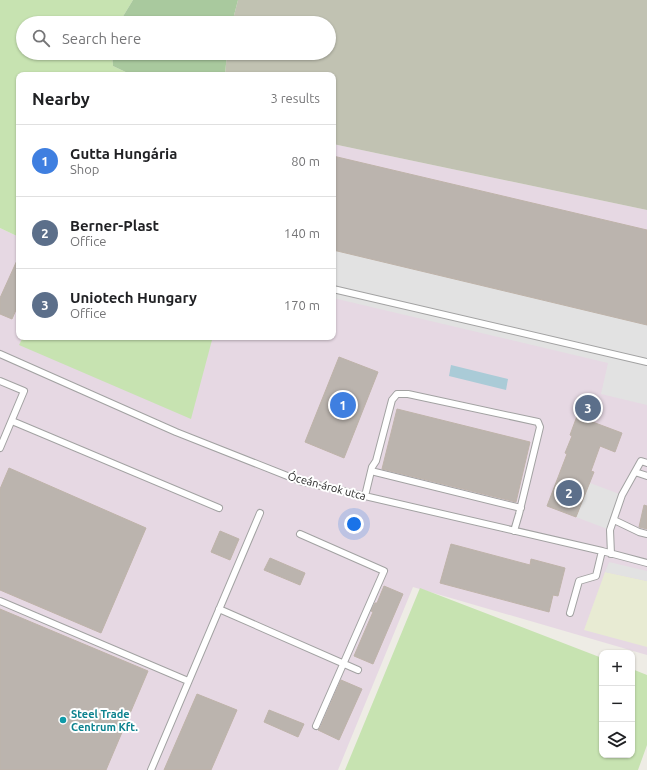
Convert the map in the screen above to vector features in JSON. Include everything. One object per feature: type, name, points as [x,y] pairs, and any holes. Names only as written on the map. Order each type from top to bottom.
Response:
[{"type":"lane","points":[[336,290],[647,362]]},
{"type":"lane","name":"Óceán-árok utca","points":[[0,354],[176,432],[300,481],[602,551],[647,563]]},
{"type":"lane","points":[[0,381],[24,391],[0,448]]},
{"type":"lane","points":[[365,496],[392,400],[397,394],[408,394],[538,422],[540,427],[514,531]]},
{"type":"lane","points":[[12,421],[219,508]]},
{"type":"lane","points":[[611,554],[610,530],[622,495],[641,461],[647,463]]},
{"type":"lane","points":[[371,471],[520,508]]},
{"type":"lane","points":[[634,472],[647,476]]},
{"type":"lane","points":[[151,770],[260,513]]},
{"type":"lane","points":[[614,520],[639,532],[647,534]]},
{"type":"lane","points":[[300,534],[384,571],[316,726]]},
{"type":"lane","points":[[570,613],[579,581],[596,576],[602,551]]},
{"type":"lane","points":[[0,601],[188,681]]},
{"type":"lane","points":[[219,609],[358,670]]},
{"type":"shaded area","points":[[238,0],[647,0],[647,210],[336,145],[336,72],[225,72],[226,60],[336,60],[336,16],[234,16]]},
{"type":"shaded area","points":[[336,145],[647,210],[647,655],[635,652],[635,650],[630,650],[413,587],[338,770],[0,770],[0,228],[16,236],[16,340],[22,340],[20,345],[212,340],[336,340]]},
{"type":"shaded area","points":[[336,251],[647,325],[647,405],[601,394],[608,363],[336,299]]},
{"type":"shaded area","points":[[590,483],[622,495],[610,530],[576,517]]},
{"type":"shaded area","points":[[609,562],[647,571],[647,581],[605,572]]},
{"type":"shaded area","points":[[605,572],[647,581],[647,647],[584,630]]},
{"type":"green space","points":[[0,0],[133,0],[123,16],[16,16],[16,60],[113,60],[113,66],[126,72],[16,72],[16,236],[0,228]]},
{"type":"green space","points":[[133,0],[238,0],[234,16],[123,16]]},
{"type":"green space","points":[[113,60],[226,60],[225,72],[126,72],[113,66]]},
{"type":"green space","points":[[22,340],[212,340],[191,419],[19,345]]},
{"type":"green space","points":[[420,588],[599,657],[599,758],[635,758],[635,670],[647,675],[647,745],[638,770],[345,770]]},
{"type":"water","points":[[451,365],[508,379],[506,390],[449,376]]},
{"type":"building","points":[[336,157],[647,230],[647,325],[336,251]]},
{"type":"building","points":[[16,263],[16,310],[12,319],[0,314],[0,298]]},
{"type":"building","points":[[339,357],[378,372],[344,458],[305,442]]},
{"type":"building","points":[[581,399],[596,404],[590,421],[622,433],[615,452],[600,446],[591,471],[594,472],[576,517],[547,506],[567,454],[565,453],[572,436],[570,435],[580,408],[578,407]]},
{"type":"building","points":[[397,409],[530,442],[516,502],[382,469]]},
{"type":"building","points":[[9,468],[146,528],[101,633],[0,590],[0,489]]},
{"type":"building","points":[[644,505],[647,506],[647,529],[639,527]]},
{"type":"building","points":[[220,531],[239,539],[230,560],[211,552]]},
{"type":"building","points":[[451,544],[530,565],[531,559],[565,568],[558,596],[553,595],[549,612],[440,583]]},
{"type":"building","points":[[270,558],[305,573],[300,585],[264,570]]},
{"type":"building","points":[[384,586],[403,594],[373,664],[354,656],[373,612],[371,611],[375,603],[377,603]]},
{"type":"building","name":"Steel Trade Centrum Kft.","points":[[0,609],[148,671],[106,770],[0,770]]},
{"type":"building","points":[[341,680],[362,689],[339,740],[318,730]]},
{"type":"building","points":[[197,694],[237,710],[211,770],[164,770]]},
{"type":"building","points":[[269,710],[304,724],[298,737],[264,722]]},
{"type":"place","name":"Gutta Hungária","points":[[343,405]]},
{"type":"place","name":"Uniotech Hungary","points":[[588,408]]},
{"type":"place","name":"Berner-Plast","points":[[569,493]]},
{"type":"place","name":"Steel Trade Centrum Kft.","points":[[63,720]]}]
